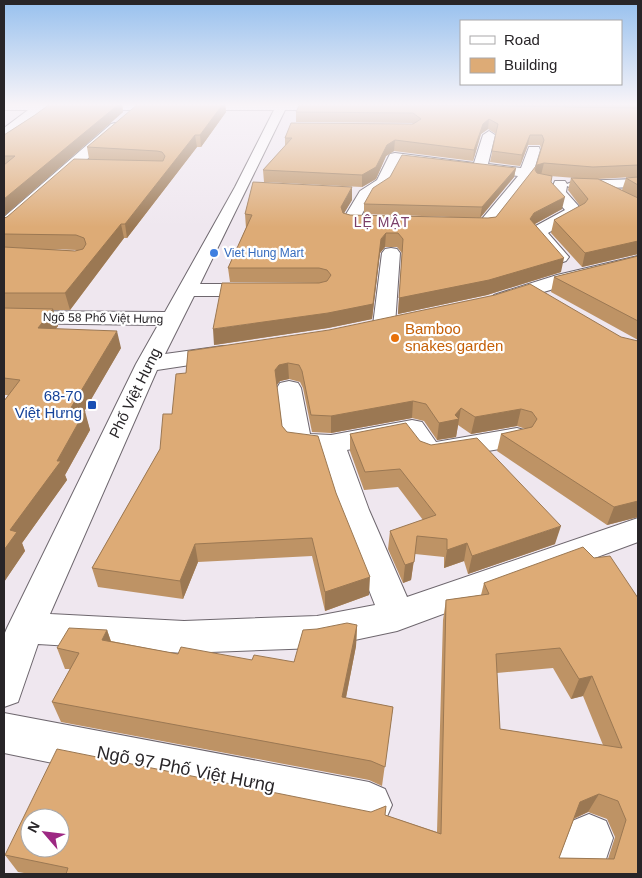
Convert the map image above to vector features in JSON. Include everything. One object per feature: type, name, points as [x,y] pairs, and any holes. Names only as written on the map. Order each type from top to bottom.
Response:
[{"type":"street","points":[[4,226],[95,145]]},
{"type":"street","name":"Phố Việt Hưng","points":[[4,689],[25,628],[148,364],[187,290],[252,187],[269,145]]},
{"type":"street","points":[[480,167],[486,145]]},
{"type":"street","points":[[534,150],[539,179],[558,193],[575,211],[538,232],[577,276]]},
{"type":"street","points":[[539,179],[486,225],[350,221],[357,194],[382,183],[395,157],[480,167],[539,179],[598,185],[638,183]]},
{"type":"street","points":[[72,165],[91,166]]},
{"type":"street","points":[[598,185],[624,200]]},
{"type":"street","points":[[384,325],[391,253]]},
{"type":"street","points":[[483,304],[577,276],[638,262]]},
{"type":"street","points":[[187,290],[281,290]]},
{"type":"street","points":[[529,290],[553,304]]},
{"type":"street","name":"Ngõ 58 Phố Việt Hưng","points":[[4,317],[172,319]]},
{"type":"street","points":[[148,364],[243,350]]},
{"type":"street","points":[[289,388],[298,442],[331,444],[412,428],[429,452],[517,437]]},
{"type":"street","points":[[331,444],[353,510],[397,616]]},
{"type":"street","points":[[25,628],[184,637],[317,632],[397,616],[638,530]]},
{"type":"street","name":"Ngõ 97 Phố Việt Hưng","points":[[4,733],[368,805]]},
{"type":"building","points":[[4,145],[69,145],[4,199],[4,165],[15,156],[4,156]]},
{"type":"building","points":[[89,145],[187,145],[125,224],[121,224],[65,293],[4,293],[4,247],[75,251],[83,249],[86,244],[84,238],[76,235],[4,234],[4,218],[74,159],[163,161],[165,156],[162,152],[157,151],[87,147]]},
{"type":"building","points":[[286,145],[387,145],[376,167],[362,175],[263,170]]},
{"type":"building","points":[[434,145],[476,145],[474,150]]},
{"type":"building","points":[[493,145],[526,145],[522,155],[492,151]]},
{"type":"building","points":[[542,145],[638,145],[638,165],[593,167],[544,163],[537,165],[535,170],[537,173],[552,176],[551,182],[565,197],[534,213],[530,219],[564,258],[489,280],[399,298],[403,239],[398,233],[386,233],[381,239],[373,304],[328,313],[213,329],[222,283],[319,283],[327,281],[331,275],[327,270],[319,268],[228,268],[252,215],[245,214],[253,182],[352,187],[341,207],[343,213],[350,215],[488,218],[496,217],[536,166]]},
{"type":"building","points":[[402,155],[516,168],[482,207],[364,204],[373,188],[390,177]]},
{"type":"building","points":[[638,177],[638,185],[626,178]]},
{"type":"building","points":[[571,178],[598,179],[638,198],[638,241],[585,253],[554,220],[585,203],[588,199]]},
{"type":"building","points":[[638,256],[638,321],[554,277]]},
{"type":"building","points":[[530,284],[621,337],[638,341],[638,501],[614,507],[501,434],[532,427],[537,419],[532,412],[521,409],[475,417],[461,408],[455,415],[459,419],[439,423],[426,404],[413,401],[331,416],[311,415],[302,371],[299,365],[288,363],[279,365],[275,370],[282,426],[287,432],[318,436],[336,493],[370,577],[325,592],[312,538],[195,544],[180,581],[92,568],[160,449],[163,414],[172,414],[176,374],[186,373],[188,351],[329,330],[495,295]]},
{"type":"building","points":[[4,308],[53,309],[38,328],[117,331],[69,411],[85,411],[57,461],[61,461],[10,530],[17,532],[4,550],[4,401],[20,380],[4,378]]},
{"type":"building","points":[[406,423],[420,441],[431,445],[477,438],[561,526],[472,556],[467,543],[447,550],[447,539],[417,536],[414,562],[405,565],[390,531],[436,515],[400,469],[365,472],[350,434]]},
{"type":"building","points":[[583,547],[594,558],[610,556],[638,598],[638,874],[66,874],[68,868],[5,855],[20,824],[20,858],[70,858],[70,808],[28,808],[57,749],[371,812],[386,806],[385,815],[441,834],[446,600],[489,594],[484,583]],"holes":[[[560,648],[579,679],[592,676],[622,748],[500,729],[496,654]],[[599,794],[618,801],[626,820],[614,859],[559,858],[580,802]]]},
{"type":"building","points":[[347,623],[357,625],[342,697],[393,707],[385,767],[371,761],[52,702],[79,653],[57,648],[69,628],[107,630],[102,640],[178,654],[181,647],[252,660],[254,655],[294,662],[303,630]]},
{"type":"place","name":"Viet Hung Mart","points":[[214,253]]},
{"type":"place","name":"Bamboo snakes garden","points":[[395,338]]},
{"type":"place","name":"68-70 Việt Hưng","points":[[92,405]]},
{"type":"district","name":"LỆ MẬT","points":[[382,222]]}]
